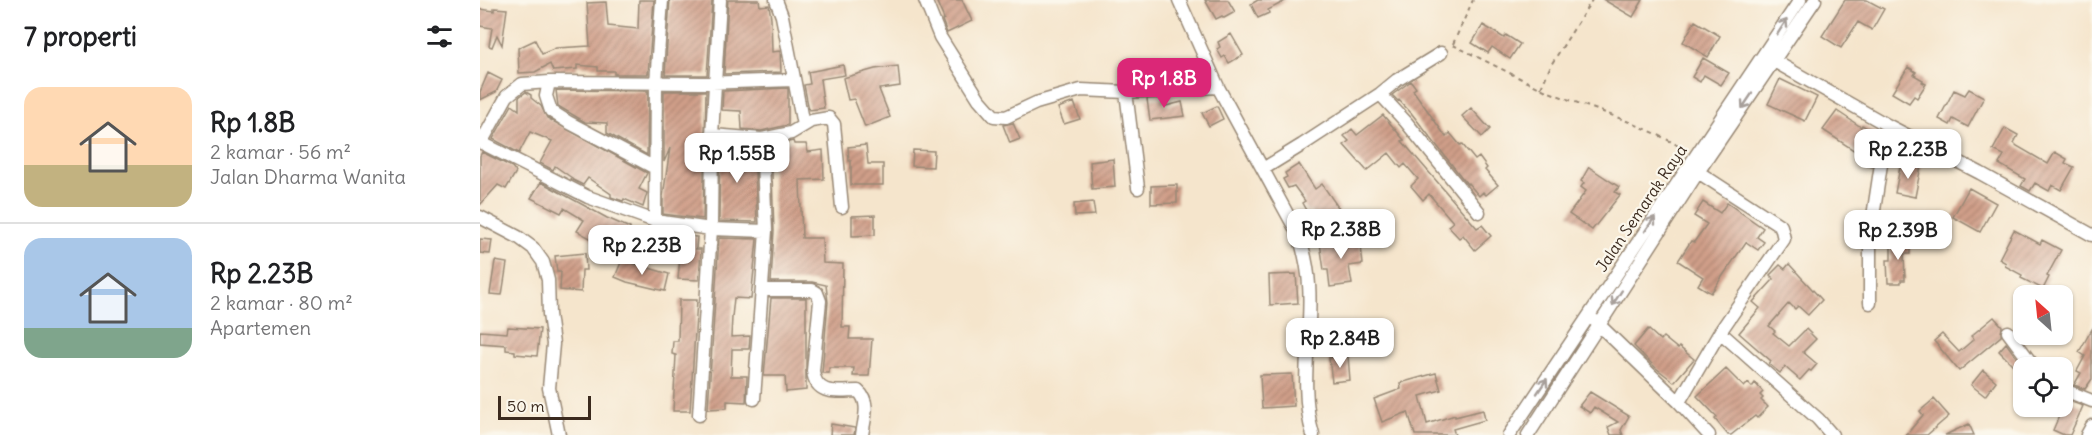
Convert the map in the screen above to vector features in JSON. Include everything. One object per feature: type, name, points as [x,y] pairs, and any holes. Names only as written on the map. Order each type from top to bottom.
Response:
[{"type":"street","points":[[655,221],[656,82],[662,0]]},
{"type":"street","points":[[699,415],[711,229],[712,135],[720,0]]},
{"type":"street","points":[[776,0],[782,16],[803,125]]},
{"type":"street","points":[[925,0],[940,37],[979,99],[994,116],[1006,117],[1036,104],[1081,90],[1126,92],[1218,87]]},
{"type":"street","points":[[1179,0],[1218,87],[1297,232],[1310,272],[1311,313],[1306,385],[1308,418],[1313,435]]},
{"type":"street","name":"Jalan Semarak Raya","points":[[1509,435],[1800,0]]},
{"type":"street","name":"Jalan Semarak Raya","points":[[1528,435],[1698,172],[1815,0]]},
{"type":"street","points":[[1263,169],[1302,146],[1397,80],[1441,53]]},
{"type":"street","points":[[1761,59],[1774,61],[1887,125],[2092,235]]},
{"type":"street","points":[[766,231],[711,229],[655,221],[588,197],[480,142],[507,96],[522,84],[794,80]]},
{"type":"street","points":[[549,82],[546,96],[552,111],[568,122],[655,168]]},
{"type":"street","points":[[1126,92],[1138,188]]},
{"type":"street","points":[[1380,94],[1406,122],[1479,212]]},
{"type":"street","points":[[712,135],[762,139],[791,133],[811,121],[829,118],[834,124],[842,207]]},
{"type":"street","points":[[1870,303],[1870,236],[1887,125]]},
{"type":"street","points":[[754,399],[766,231],[762,139]]},
{"type":"street","points":[[1679,402],[1720,332],[1784,239],[1784,230],[1781,226],[1698,172]]},
{"type":"street","points":[[480,217],[533,248],[543,262],[548,280],[553,345],[549,388],[559,435]]},
{"type":"street","points":[[763,290],[812,290],[817,292],[820,301],[814,361],[815,382],[830,392],[858,391],[861,393],[866,403],[862,435]]},
{"type":"street","points":[[1588,316],[1600,324],[1709,435]]},
{"type":"street","points":[[1720,332],[1818,419],[1832,435]]},
{"type":"street","points":[[2008,332],[2027,357]]},
{"type":"street","points":[[2073,393],[2092,401]]},
{"type":"street","points":[[2087,435],[2092,426]]},
{"type":"path","points":[[1441,53],[1453,45],[1473,0]]},
{"type":"path","points":[[1541,88],[1551,65],[1592,0]]},
{"type":"path","points":[[1453,45],[1541,88],[1660,134],[1695,156]]},
{"type":"building","points":[[639,0],[654,0],[648,74],[614,74],[614,71],[598,71],[598,67],[577,65],[577,69],[553,71],[550,64],[535,72],[519,73],[518,48],[535,40],[542,54],[556,48],[590,46],[587,3],[606,2],[608,26],[638,29]]},
{"type":"building","points":[[670,0],[712,0],[707,75],[665,75]]},
{"type":"building","points":[[728,0],[759,0],[760,6],[769,5],[772,52],[780,51],[781,72],[724,74]]},
{"type":"building","points":[[936,0],[962,0],[972,21],[947,33]]},
{"type":"building","points":[[1205,0],[1228,0],[1235,12],[1224,18],[1222,16],[1216,19]]},
{"type":"building","points":[[1258,0],[1287,0],[1258,18],[1251,4]]},
{"type":"building","points":[[1604,0],[1643,0],[1633,17]]},
{"type":"building","points":[[1845,0],[1867,0],[1884,9],[1872,30],[1858,22],[1841,48],[1822,36]]},
{"type":"building","points":[[494,8],[507,9],[502,45],[497,35],[492,47],[489,46],[492,28],[480,26],[480,9],[494,11]]},
{"type":"building","points":[[1695,21],[1720,36],[1708,57],[1683,42]]},
{"type":"building","points":[[1483,25],[1504,38],[1506,35],[1520,44],[1510,59],[1492,47],[1488,53],[1472,43]]},
{"type":"building","points":[[1231,34],[1243,55],[1229,63],[1225,56],[1222,58],[1217,49],[1220,47],[1218,42]]},
{"type":"building","points":[[1703,58],[1729,73],[1721,85],[1704,75],[1700,82],[1692,77]]},
{"type":"building","points":[[843,65],[845,75],[820,79],[824,108],[809,110],[804,85],[810,84],[808,72]]},
{"type":"building","points":[[898,66],[900,86],[879,89],[890,117],[865,127],[854,99],[848,100],[843,78],[875,69]]},
{"type":"building","points":[[1908,67],[1916,72],[1914,75],[1926,84],[1917,98],[1914,96],[1909,103],[1892,93]]},
{"type":"building","points":[[488,73],[502,80],[496,92],[480,100],[480,92]]},
{"type":"building","points":[[1780,79],[1817,97],[1805,121],[1768,104]]},
{"type":"building","points":[[1411,81],[1416,88],[1413,90],[1446,137],[1450,133],[1475,160],[1479,157],[1487,168],[1485,170],[1498,185],[1486,195],[1483,192],[1479,196],[1467,184],[1412,114],[1392,95]]},
{"type":"building","points":[[788,88],[788,125],[761,131],[742,129],[741,111],[722,110],[723,91]]},
{"type":"building","points":[[1969,89],[1984,97],[1968,127],[1953,119],[1950,125],[1939,119],[1954,90],[1965,95]]},
{"type":"building","points":[[556,90],[648,91],[647,155],[607,133],[607,123],[585,122],[558,106]]},
{"type":"building","points":[[664,91],[706,91],[703,219],[663,214],[670,148],[664,162]]},
{"type":"building","points":[[526,92],[541,106],[547,118],[647,173],[639,189],[647,193],[643,207],[624,199],[623,201],[611,197],[611,194],[588,178],[583,185],[555,166],[553,170],[540,163],[552,141],[530,132],[519,153],[493,139],[512,105],[519,110],[519,97]]},
{"type":"building","points":[[1165,98],[1166,106],[1182,102],[1185,116],[1150,120],[1147,99]]},
{"type":"building","points":[[1074,102],[1080,119],[1064,124],[1058,108]]},
{"type":"building","points":[[1217,106],[1223,119],[1209,126],[1202,113]]},
{"type":"building","points":[[1471,108],[1490,129],[1482,137],[1462,116]]},
{"type":"building","points":[[1837,111],[1861,127],[1862,125],[1877,134],[1872,152],[1874,153],[1872,167],[1868,166],[1869,160],[1823,130]]},
{"type":"building","points":[[1383,115],[1404,140],[1402,141],[1477,228],[1482,225],[1491,236],[1475,250],[1463,235],[1459,238],[1448,226],[1453,222],[1429,194],[1423,200],[1411,186],[1418,179],[1405,164],[1401,168],[1389,153],[1367,171],[1344,145],[1349,141],[1344,136],[1352,129],[1357,135]]},
{"type":"building","points":[[1013,123],[1020,139],[1010,143],[1003,125]]},
{"type":"building","points":[[2005,128],[2018,135],[2014,143],[2017,146],[2048,164],[2055,152],[2067,159],[2065,163],[2074,167],[2061,190],[2052,185],[2049,191],[2035,183],[2030,191],[2021,186],[2025,179],[1999,164],[2004,155],[1993,150]]},
{"type":"building","points":[[793,141],[794,144],[806,144],[808,152],[823,150],[824,179],[800,180],[802,238],[822,238],[823,263],[843,264],[842,327],[850,327],[849,339],[872,339],[869,376],[853,376],[854,368],[829,368],[829,373],[822,373],[828,302],[826,285],[812,282],[771,282],[774,231],[771,146]]},
{"type":"building","points":[[720,144],[754,147],[757,222],[719,221]]},
{"type":"building","points":[[866,145],[868,164],[883,164],[883,185],[851,185],[851,161],[849,161],[848,147]]},
{"type":"building","points":[[913,150],[934,151],[933,167],[912,166]]},
{"type":"building","points":[[482,152],[512,167],[516,172],[506,189],[498,185],[480,205],[480,156]]},
{"type":"building","points":[[1113,159],[1115,187],[1092,189],[1090,162]]},
{"type":"building","points":[[1901,162],[1921,166],[1915,197],[1895,193]]},
{"type":"building","points":[[1299,164],[1315,189],[1322,184],[1340,210],[1319,224],[1310,210],[1307,212],[1302,203],[1305,201],[1294,186],[1288,188],[1283,179],[1287,177],[1285,173]]},
{"type":"building","points":[[1589,167],[1619,187],[1615,192],[1620,195],[1592,230],[1569,214],[1586,191],[1581,187],[1584,183],[1581,181]]},
{"type":"building","points":[[541,182],[630,228],[630,231],[655,234],[654,251],[628,251],[609,243],[605,250],[593,243],[594,240],[577,231],[584,220],[564,208],[561,213],[531,198]]},
{"type":"building","points":[[1177,185],[1177,203],[1151,204],[1151,186]]},
{"type":"building","points":[[1969,188],[1996,203],[1980,232],[1953,217]]},
{"type":"building","points":[[1093,202],[1095,215],[1075,216],[1074,204]]},
{"type":"building","points":[[1703,202],[1720,213],[1727,203],[1763,228],[1757,237],[1764,242],[1758,250],[1746,242],[1711,293],[1698,285],[1703,277],[1678,261],[1691,241],[1694,242],[1707,224],[1694,216]]},
{"type":"building","points":[[875,215],[875,235],[852,236],[852,216]]},
{"type":"building","points":[[2014,230],[2040,244],[2042,240],[2061,250],[2047,276],[2049,277],[2045,285],[2035,285],[2021,278],[2022,275],[2005,266],[2006,263],[1999,259]]},
{"type":"building","points":[[682,236],[697,237],[696,249],[701,249],[699,280],[678,279]]},
{"type":"building","points":[[719,238],[757,239],[751,299],[734,298],[732,317],[731,337],[750,336],[749,349],[732,349],[731,376],[747,376],[746,402],[727,401],[727,408],[708,409]]},
{"type":"building","points":[[1360,238],[1363,264],[1349,266],[1352,284],[1330,287],[1328,270],[1324,270],[1320,243]]},
{"type":"building","points":[[480,239],[492,240],[490,254],[480,253]]},
{"type":"building","points":[[1891,241],[1910,241],[1910,254],[1904,254],[1905,280],[1901,280],[1901,283],[1888,283],[1887,260],[1891,260]]},
{"type":"building","points":[[585,253],[586,270],[582,270],[581,292],[560,290],[561,272],[557,272],[555,256]]},
{"type":"building","points":[[622,260],[669,274],[665,291],[615,277]]},
{"type":"building","points":[[495,261],[507,263],[502,295],[490,294]]},
{"type":"building","points":[[1789,264],[1822,300],[1808,315],[1798,306],[1795,309],[1789,303],[1769,326],[1775,331],[1773,333],[1789,346],[1806,329],[1816,339],[1803,352],[1817,364],[1800,380],[1785,367],[1780,373],[1769,364],[1771,361],[1739,333],[1760,308],[1753,302],[1774,279],[1770,275],[1780,265],[1785,269]]},
{"type":"building","points":[[1296,274],[1298,303],[1270,305],[1269,275]]},
{"type":"building","points":[[771,298],[806,298],[806,390],[786,392],[785,376],[764,376]]},
{"type":"building","points":[[679,300],[697,300],[690,411],[673,411],[676,355],[672,354],[673,341],[678,341]]},
{"type":"building","points":[[1994,317],[2002,326],[2001,336],[1959,371],[1934,341],[1942,334],[1959,352],[1974,339],[1971,336]]},
{"type":"building","points":[[508,327],[540,329],[537,356],[515,354],[515,351],[506,350],[506,345],[480,343],[480,331],[507,333]]},
{"type":"building","points":[[1648,329],[1660,340],[1663,337],[1694,359],[1674,382],[1634,346]]},
{"type":"building","points":[[2092,329],[2092,379],[2085,389],[2074,385],[2081,373],[2077,371],[2085,356],[2079,352]]},
{"type":"building","points":[[2006,343],[2016,357],[2013,357],[2013,365],[1999,351]]},
{"type":"building","points":[[1348,356],[1350,380],[1332,382],[1329,358]]},
{"type":"building","points":[[1726,369],[1744,387],[1748,383],[1752,387],[1755,383],[1763,392],[1760,395],[1763,398],[1761,400],[1768,407],[1757,418],[1755,416],[1731,435],[1728,435],[1715,419],[1717,417],[1697,396]]},
{"type":"building","points":[[1983,370],[1996,381],[1985,396],[1971,385]]},
{"type":"building","points":[[1436,373],[1441,390],[1420,396],[1427,424],[1455,415],[1455,417],[1483,410],[1485,420],[1453,429],[1455,435],[1415,435],[1408,412],[1382,422],[1374,399],[1401,389],[1400,383]]},
{"type":"building","points":[[1292,374],[1294,406],[1262,408],[1260,375]]},
{"type":"building","points":[[1590,392],[1629,416],[1621,430],[1623,435],[1611,435],[1608,427],[1618,422],[1594,407],[1590,413],[1579,406]]},
{"type":"building","points":[[1934,399],[1949,416],[1927,435],[1906,435],[1923,415],[1920,411]]},
{"type":"building","points":[[2073,402],[2083,406],[2070,435],[2053,430],[2059,417],[2073,417]]},
{"type":"building","points":[[831,424],[855,428],[854,435],[830,435]]},
{"type":"building","points":[[1969,424],[1974,435],[1945,435]]}]
